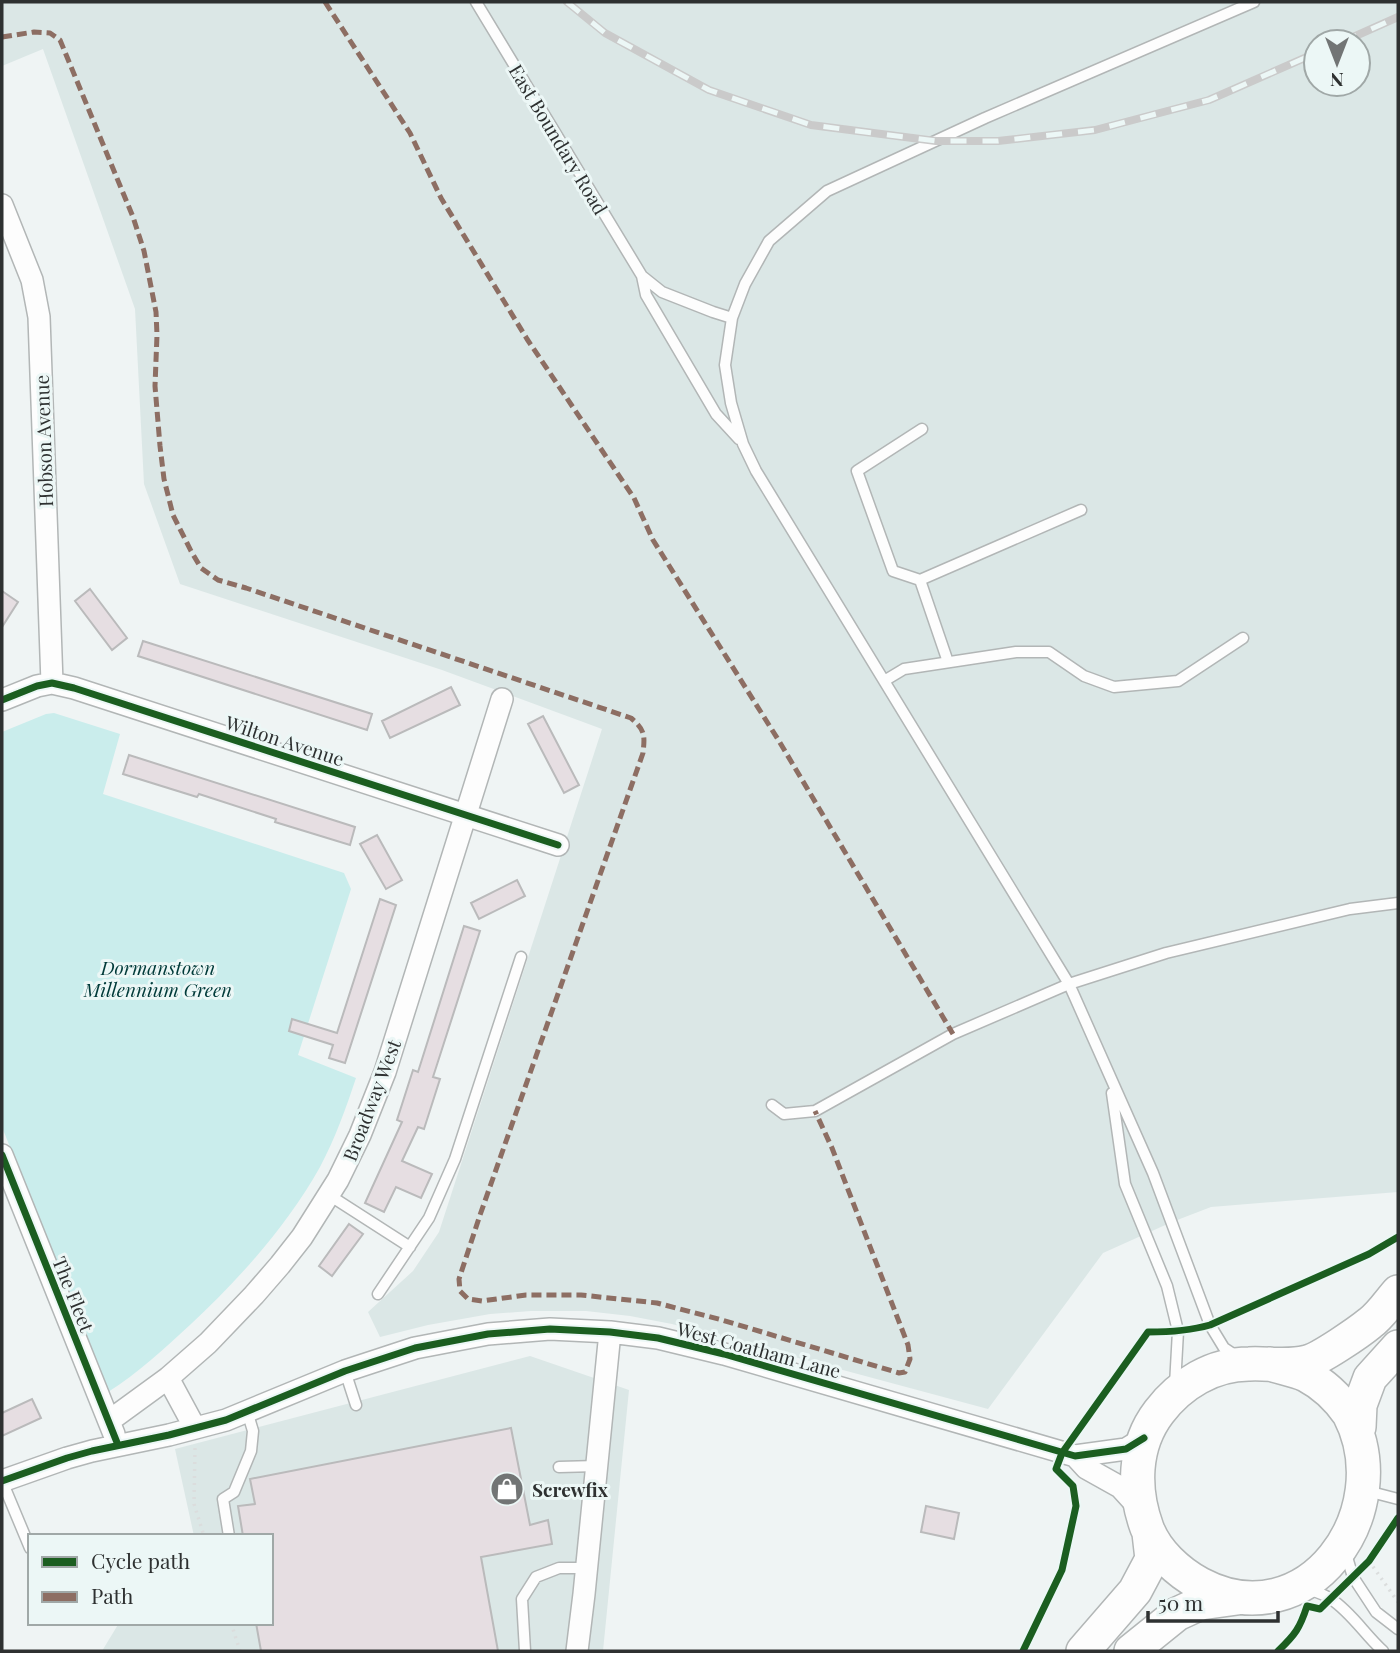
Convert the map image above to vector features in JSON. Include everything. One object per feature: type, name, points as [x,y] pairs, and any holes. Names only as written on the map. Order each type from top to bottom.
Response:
[{"type":"main road","points":[[1083,1651],[1135,1591],[1152,1559],[1136,1485],[1144,1438],[1157,1414],[1175,1394],[1196,1378],[1220,1368],[1307,1363],[1371,1322],[1398,1292]]},
{"type":"main road","points":[[1359,1427],[1360,1405],[1370,1378],[1398,1347]]},
{"type":"main road","points":[[1131,1651],[1177,1614],[1201,1603],[1239,1597],[1272,1597],[1304,1587],[1327,1573],[1361,1562],[1358,1535],[1367,1514],[1385,1496],[1371,1470],[1359,1427],[1337,1397],[1306,1376],[1258,1364]]},
{"type":"main road","points":[[1144,1521],[1165,1557],[1186,1576],[1212,1590],[1239,1597]]},
{"type":"street","name":"Hobson Avenue","points":[[2,205],[32,281],[39,317],[52,684]]},
{"type":"street","name":"Wilton Avenue","points":[[2,700],[37,686],[52,684],[88,693],[558,845]]},
{"type":"street","name":"Broadway West","points":[[108,1421],[168,1378],[208,1343],[281,1265],[329,1195],[360,1135],[385,1072],[502,699]]},
{"type":"street","name":"The Fleet","points":[[2,1155],[118,1446]]},
{"type":"street","name":"West Coatham Lane","points":[[118,1446],[195,1429],[247,1412],[345,1371],[415,1348],[488,1334],[550,1329],[658,1338],[724,1354],[1075,1456],[1126,1449],[1144,1438]]},
{"type":"street","points":[[577,1651],[610,1332]]},
{"type":"street","points":[[168,1378],[195,1429]]},
{"type":"street","points":[[2,1481],[66,1458],[118,1446]]},
{"type":"street","name":"West Coatham Lane","points":[[1075,1456],[1086,1468],[1120,1488],[1144,1521]]},
{"type":"lane","name":"East Boundary Road","points":[[476,2],[642,276]]},
{"type":"lane","points":[[1247,3],[827,191],[769,241],[745,284],[732,318],[725,365],[730,403],[743,444],[756,471],[1069,984],[1153,1172],[1210,1325],[1224,1348],[1258,1364]]},
{"type":"lane","points":[[642,276],[663,292],[732,318]]},
{"type":"lane","points":[[642,276],[646,295],[716,414],[743,444]]},
{"type":"lane","points":[[922,429],[857,471],[893,571],[920,580],[1081,510]]},
{"type":"lane","points":[[920,580],[948,662]]},
{"type":"lane","points":[[884,681],[904,669],[1016,652],[1049,652],[1084,676],[1114,687],[1178,681],[1243,638]]},
{"type":"lane","points":[[772,1105],[785,1114],[815,1111],[953,1034],[1069,984],[1179,950],[1350,909],[1398,903]]},
{"type":"lane","points":[[378,1294],[429,1218],[455,1159],[521,957]]},
{"type":"lane","points":[[1111,1080],[1125,1184],[1167,1286],[1178,1331],[1175,1394]]},
{"type":"lane","points":[[329,1195],[410,1247]]},
{"type":"lane","points":[[345,1371],[355,1405]]},
{"type":"lane","points":[[229,1534],[223,1499],[233,1492],[251,1451],[253,1431],[247,1412]]},
{"type":"lane","points":[[559,1467],[597,1466]]},
{"type":"lane","points":[[2,1481],[28,1543]]},
{"type":"lane","points":[[1361,1562],[1376,1612],[1398,1629]]},
{"type":"lane","points":[[526,1651],[522,1599],[536,1577],[559,1567],[587,1568]]},
{"type":"lane","points":[[1304,1587],[1331,1599],[1357,1622],[1373,1643],[1383,1651]]},
{"type":"path","points":[[195,1429],[194,1504],[203,1534]]},
{"type":"path","points":[[1361,1562],[1398,1602]]},
{"type":"path","points":[[232,1625],[240,1651]]},
{"type":"shaded area","points":[[2,2],[1398,2],[1398,1192],[1211,1207],[1103,1253],[988,1409],[672,1324],[630,1316],[586,1311],[490,1314],[380,1337],[368,1312],[413,1271],[439,1232],[602,729],[442,670],[180,584],[144,484],[135,309],[43,49],[2,66]]},
{"type":"shaded area","points":[[530,1356],[629,1390],[603,1651],[102,1651],[118,1625],[273,1625],[273,1534],[194,1534],[175,1449]]},
{"type":"green space","name":"Dormanstown Millennium Green","points":[[54,713],[120,734],[103,794],[344,873],[351,889],[298,1055],[356,1078],[320,1167],[293,1210],[245,1270],[171,1343],[108,1392],[2,1127],[2,732]]},
{"type":"building","points":[[90,589],[127,638],[112,650],[75,601]]},
{"type":"building","points":[[2,591],[18,602],[2,627]]},
{"type":"building","points":[[143,641],[372,714],[367,730],[138,656]]},
{"type":"building","points":[[451,687],[460,705],[390,738],[382,721]]},
{"type":"building","points":[[543,716],[579,785],[564,793],[528,724]]},
{"type":"building","points":[[129,755],[355,827],[350,845],[275,822],[276,819],[199,794],[197,797],[123,774]]},
{"type":"building","points":[[377,835],[402,880],[386,889],[360,844]]},
{"type":"building","points":[[517,880],[525,896],[479,919],[471,903]]},
{"type":"building","points":[[380,899],[396,905],[345,1063],[329,1058],[333,1045],[289,1031],[292,1019],[337,1033]]},
{"type":"building","points":[[464,926],[480,931],[433,1077],[440,1079],[424,1129],[418,1127],[402,1161],[432,1174],[421,1198],[396,1187],[384,1212],[365,1203],[402,1122],[397,1120],[413,1070],[418,1072]]},
{"type":"building","points":[[349,1224],[363,1234],[332,1276],[319,1266]]},
{"type":"building","points":[[32,1399],[41,1418],[2,1436],[2,1413]]},
{"type":"building","points":[[511,1428],[530,1525],[548,1520],[552,1544],[481,1557],[498,1651],[261,1651],[256,1625],[273,1625],[273,1534],[243,1534],[238,1506],[255,1504],[250,1479]]},
{"type":"building","points":[[926,1506],[959,1513],[954,1539],[921,1532]]},
{"type":"railway","points":[[567,2],[605,33],[709,90],[811,125],[936,141],[998,141],[1095,130],[1209,100],[1302,59]]},
{"type":"railway","points":[[1372,29],[1398,17]]},
{"type":"marked path","points":[[325,2],[410,133],[441,198],[527,339],[634,498],[653,540],[779,741],[953,1034]]},
{"type":"marked path","points":[[2,37],[34,32],[50,33],[60,40],[133,217],[144,251],[156,312],[155,386],[164,479],[173,515],[201,568],[218,580],[631,718],[643,733],[643,753],[480,1215],[459,1279],[460,1291],[468,1299],[482,1301],[526,1295],[581,1295],[657,1303],[899,1373],[905,1372],[910,1359],[908,1345],[832,1148],[815,1111]]},
{"type":"cycle path","points":[[2,700],[52,683],[74,688],[558,845]]},
{"type":"cycle path","points":[[2,1155],[118,1445]]},
{"type":"cycle path","points":[[1023,1651],[1062,1570],[1076,1506],[1073,1486],[1056,1469],[1062,1453],[1148,1332],[1179,1331],[1210,1325],[1369,1254],[1398,1237]]},
{"type":"cycle path","points":[[2,1481],[92,1451],[226,1420],[345,1371],[415,1348],[488,1334],[550,1329],[658,1338],[724,1354],[1075,1456],[1126,1449],[1144,1438]]},
{"type":"cycle path","points":[[1278,1651],[1296,1631],[1307,1606],[1320,1609],[1369,1561],[1398,1518]]},
{"type":"place","name":"Screwfix","points":[[507,1489]]}]
